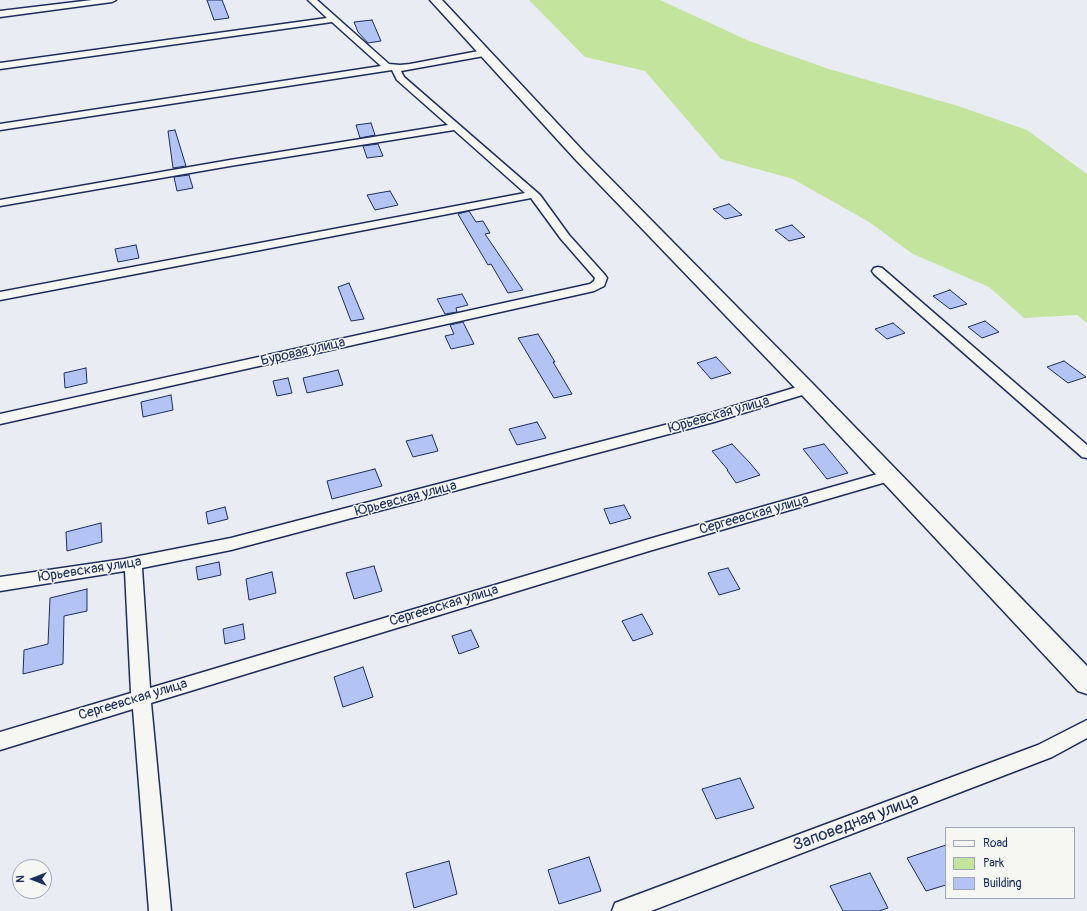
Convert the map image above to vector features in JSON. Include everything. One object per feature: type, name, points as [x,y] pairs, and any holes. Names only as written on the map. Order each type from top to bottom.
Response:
[{"type":"main road","points":[[436,0],[580,156],[807,390],[1087,683]]},
{"type":"street","points":[[0,14],[112,0]]},
{"type":"street","points":[[312,0],[386,66],[410,67],[484,52]]},
{"type":"street","points":[[0,66],[335,19]]},
{"type":"street","points":[[0,127],[395,67]]},
{"type":"street","points":[[395,67],[400,78],[532,195]]},
{"type":"street","points":[[0,203],[230,163],[455,127]]},
{"type":"street","points":[[0,296],[532,195]]},
{"type":"street","name":"Буровая улица","points":[[0,419],[594,287],[600,283],[601,278],[565,237],[536,197],[532,195]]},
{"type":"street","points":[[878,271],[1087,453]]},
{"type":"street","name":"Юрьевская улица","points":[[0,584],[133,564],[231,544],[706,419],[807,390]]},
{"type":"street","name":"Сергеевская улица","points":[[0,741],[649,545],[888,476]]},
{"type":"street","points":[[133,564],[141,698],[160,911]]},
{"type":"street","name":"Заповедная улица","points":[[623,911],[1045,751],[1087,728]]},
{"type":"green space","points":[[529,0],[660,0],[749,41],[829,69],[958,106],[1027,130],[1087,174],[1087,323],[1077,315],[1024,318],[989,287],[913,254],[869,222],[793,179],[721,159],[645,71],[585,57]]},
{"type":"building","points":[[207,0],[222,0],[229,18],[214,20]]},
{"type":"building","points":[[372,20],[381,41],[368,43],[358,32],[354,22]]},
{"type":"building","points":[[371,123],[375,135],[360,138],[356,125]]},
{"type":"building","points":[[175,130],[186,166],[173,168],[168,131]]},
{"type":"building","points":[[378,144],[383,156],[367,158],[363,146]]},
{"type":"building","points":[[189,175],[193,188],[177,191],[174,177]]},
{"type":"building","points":[[390,191],[398,205],[375,210],[367,195]]},
{"type":"building","points":[[729,204],[742,215],[725,219],[713,209]]},
{"type":"building","points":[[469,211],[476,222],[483,221],[490,233],[485,234],[523,290],[508,293],[491,264],[488,265],[458,214]]},
{"type":"building","points":[[792,225],[805,237],[789,241],[775,230]]},
{"type":"building","points":[[136,245],[139,258],[118,262],[115,249]]},
{"type":"building","points":[[349,283],[364,319],[351,321],[338,287]]},
{"type":"building","points":[[950,290],[967,304],[950,309],[933,296]]},
{"type":"building","points":[[462,294],[468,305],[456,308],[457,312],[445,314],[437,299]]},
{"type":"building","points":[[985,321],[999,332],[982,338],[968,327]]},
{"type":"building","points":[[463,322],[474,344],[451,349],[445,336],[454,334],[450,325]]},
{"type":"building","points":[[893,323],[905,333],[887,339],[875,329]]},
{"type":"building","points":[[538,334],[572,394],[554,398],[518,338]]},
{"type":"building","points":[[716,357],[731,373],[711,379],[697,363]]},
{"type":"building","points":[[1064,361],[1086,377],[1068,383],[1047,367]]},
{"type":"building","points":[[86,368],[87,383],[65,388],[64,373]]},
{"type":"building","points":[[338,370],[343,385],[307,393],[303,378]]},
{"type":"building","points":[[288,378],[292,393],[277,396],[273,381]]},
{"type":"building","points":[[171,395],[173,410],[143,417],[141,402]]},
{"type":"building","points":[[537,422],[546,438],[517,445],[509,429]]},
{"type":"building","points":[[432,435],[438,451],[413,457],[406,441]]},
{"type":"building","points":[[732,444],[760,475],[736,483],[728,470],[712,451]]},
{"type":"building","points":[[824,444],[848,473],[827,479],[803,449]]},
{"type":"building","points":[[375,469],[382,486],[332,499],[327,481]]},
{"type":"building","points":[[624,505],[631,518],[610,524],[604,509]]},
{"type":"building","points":[[225,507],[228,519],[208,524],[206,512]]},
{"type":"building","points":[[101,523],[102,542],[67,551],[66,532]]},
{"type":"building","points":[[219,562],[221,575],[198,580],[196,567]]},
{"type":"building","points":[[374,566],[382,591],[354,599],[346,573]]},
{"type":"building","points":[[728,568],[740,589],[719,595],[708,573]]},
{"type":"building","points":[[272,572],[276,593],[249,600],[246,579]]},
{"type":"building","points":[[87,589],[87,611],[64,616],[63,664],[23,674],[24,650],[48,644],[50,598]]},
{"type":"building","points":[[642,614],[653,634],[633,641],[622,621]]},
{"type":"building","points":[[243,624],[245,639],[225,644],[223,629]]},
{"type":"building","points":[[471,630],[479,647],[459,654],[452,636]]},
{"type":"building","points":[[363,667],[373,697],[343,707],[334,677]]},
{"type":"building","points":[[740,778],[754,808],[716,819],[702,789]]},
{"type":"building","points":[[945,845],[945,885],[926,891],[907,858]]},
{"type":"building","points":[[589,857],[601,891],[559,904],[548,870]]},
{"type":"building","points":[[449,861],[457,894],[414,908],[406,873]]},
{"type":"building","points":[[870,873],[888,908],[879,911],[843,911],[830,886]]}]
